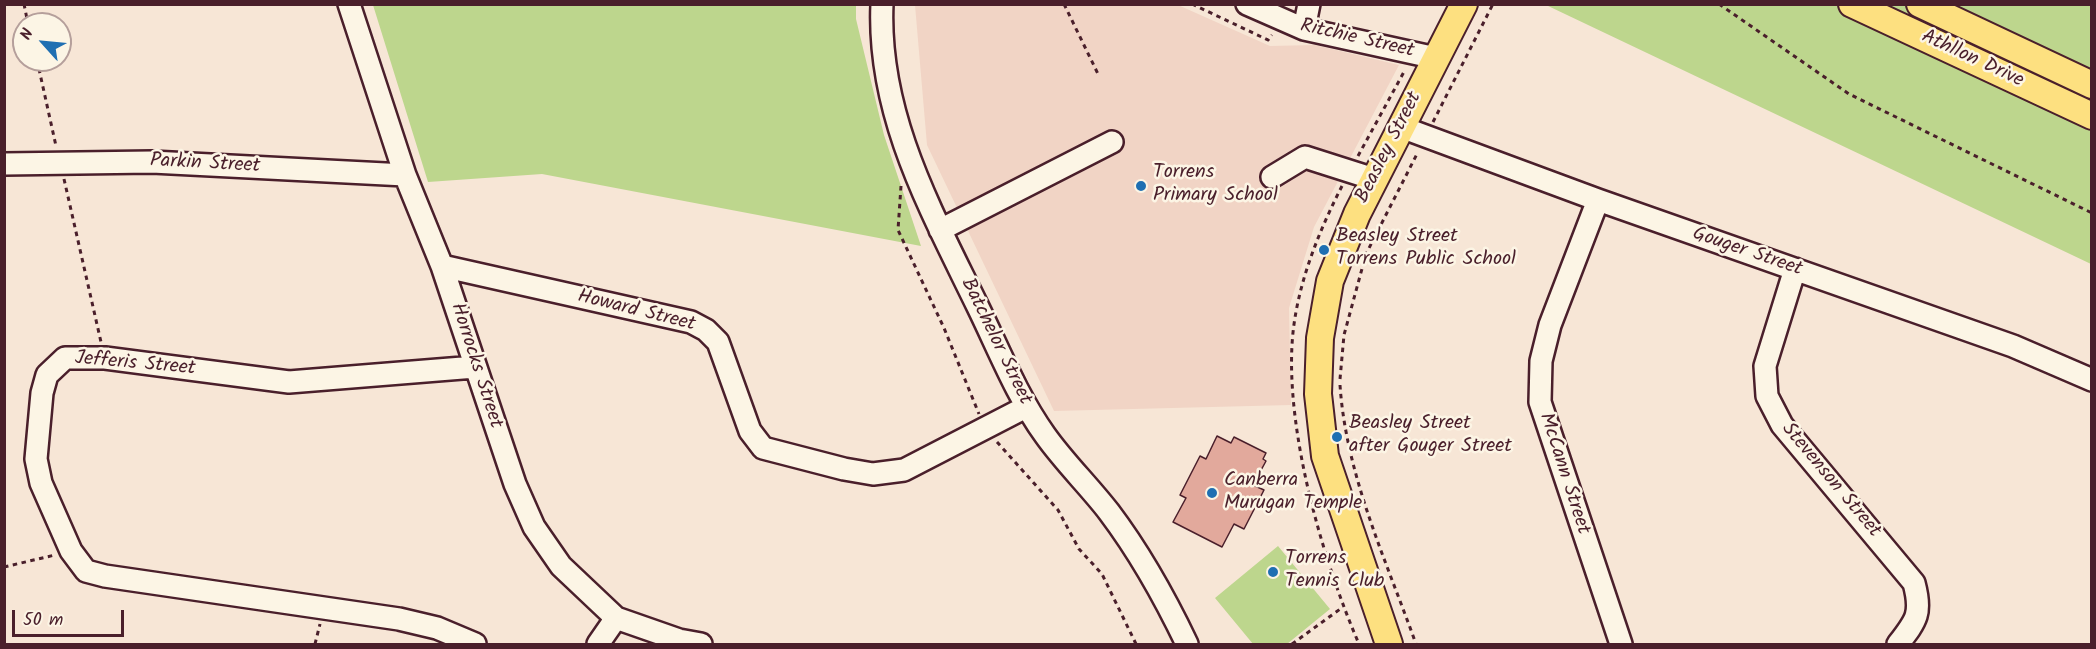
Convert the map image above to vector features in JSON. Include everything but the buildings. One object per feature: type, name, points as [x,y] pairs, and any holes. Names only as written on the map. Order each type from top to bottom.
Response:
[{"type":"main road","name":"Beasley Street","points":[[1389,645],[1325,456],[1318,394],[1320,338],[1330,281],[1357,214],[1464,4]]},
{"type":"main road","name":"Athllon Drive","points":[[1852,4],[2091,116]]},
{"type":"main road","name":"Athllon Drive","points":[[1920,4],[2091,85]]},
{"type":"street","name":"Horrocks Street","points":[[349,4],[405,175],[442,266],[515,484],[534,527],[561,566],[616,618],[679,640],[701,645]]},
{"type":"street","name":"Batchelor Street","points":[[882,4],[880,39],[893,116],[903,146],[940,230],[1026,407],[1046,437],[1109,512],[1136,551],[1166,599],[1186,645]]},
{"type":"street","name":"Ritchie Street","points":[[1246,4],[1304,29],[1436,58]]},
{"type":"street","points":[[1304,29],[1309,4]]},
{"type":"street","name":"Gouger Street","points":[[1401,127],[1598,200],[2013,346],[2091,380]]},
{"type":"street","points":[[940,230],[1112,142]]},
{"type":"street","points":[[1272,177],[1305,157],[1374,179]]},
{"type":"street","name":"Parkin Street","points":[[4,164],[152,162],[405,175]]},
{"type":"street","name":"McCann Street","points":[[1598,200],[1550,325],[1541,362],[1540,402],[1621,645]]},
{"type":"street","name":"Howard Street","points":[[442,266],[691,322],[706,330],[718,342],[750,431],[764,448],[844,469],[873,474],[904,470],[1026,407]]},
{"type":"street","name":"Stevenson Street","points":[[1795,269],[1765,366],[1767,396],[1782,425],[1914,583],[1920,606],[1910,628],[1898,645]]},
{"type":"street","name":"Jefferis Street","points":[[475,367],[289,382],[105,358],[65,358],[47,375],[42,393],[36,459],[41,483],[70,551],[86,571],[105,576],[399,619],[437,628],[476,645]]},
{"type":"street","points":[[598,645],[616,618]]},
{"type":"path","points":[[1064,4],[1100,76]]},
{"type":"path","points":[[1416,645],[1359,486],[1345,437],[1340,386],[1344,334],[1365,254],[1493,4]]},
{"type":"path","points":[[1719,4],[1849,94],[2091,213]]},
{"type":"path","points":[[40,72],[105,358]]},
{"type":"path","points":[[4,567],[70,551]]},
{"type":"path","points":[[1292,645],[1343,607]]},
{"type":"shaded area","name":"Torrens Primary School","points":[[915,5],[1178,5],[1270,46],[1315,45],[1399,65],[1314,227],[1289,308],[1291,405],[1054,411],[927,145]]},
{"type":"green space","points":[[373,5],[856,5],[856,19],[884,135],[921,246],[542,174],[428,182]]},
{"type":"green space","points":[[1546,5],[2091,5],[2091,264]]},
{"type":"green space","name":"Torrens Tennis Club","points":[[1278,546],[1330,609],[1287,644],[1253,644],[1215,598]]},
{"type":"place","name":"Torrens Primary School","points":[[1141,186]]},
{"type":"place","name":"Beasley Street Torrens Public School","points":[[1324,250]]},
{"type":"place","name":"Beasley Street after Gouger Street","points":[[1337,437]]},
{"type":"place","name":"Canberra Murugan Temple","points":[[1212,493]]},
{"type":"place","name":"Torrens Tennis Club","points":[[1273,572]]}]
